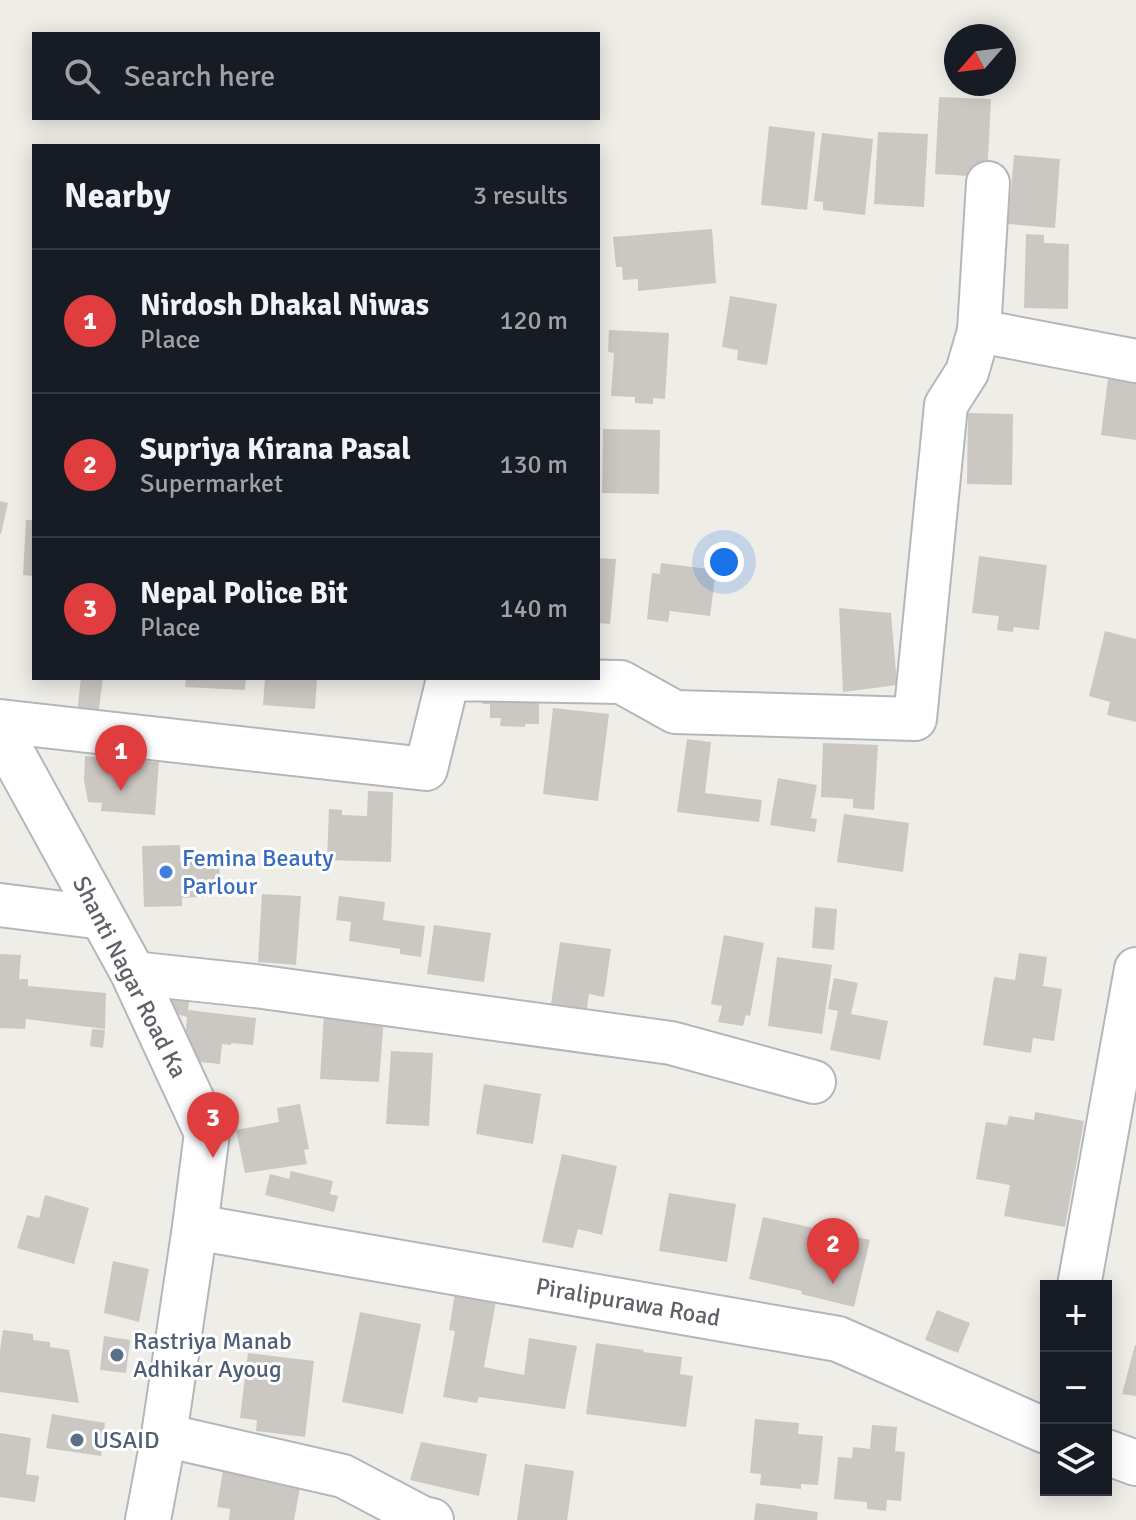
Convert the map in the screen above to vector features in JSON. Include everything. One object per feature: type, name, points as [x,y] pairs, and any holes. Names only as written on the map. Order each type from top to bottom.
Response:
[{"type":"street","points":[[506,680],[621,682],[675,712],[915,719],[946,405],[967,372],[979,331],[988,183]]},
{"type":"street","points":[[979,331],[1136,361]]},
{"type":"street","points":[[0,721],[426,769],[448,680]]},
{"type":"street","name":"Shanti Nagar Road Ka","points":[[0,731],[133,973],[207,1133],[164,1435],[148,1520]]},
{"type":"street","points":[[0,905],[103,918]]},
{"type":"street","points":[[1080,1280],[1136,969]]},
{"type":"street","points":[[133,973],[255,986],[671,1043],[814,1082]]},
{"type":"street","name":"Piralipurawa Road","points":[[195,1227],[838,1339],[1040,1428]]},
{"type":"street","points":[[164,1435],[343,1476],[432,1520]]},
{"type":"street","points":[[1112,1454],[1136,1463]]},
{"type":"building","points":[[939,97],[991,99],[987,177],[935,174]]},
{"type":"building","points":[[769,126],[815,132],[807,210],[761,205]]},
{"type":"building","points":[[878,132],[928,134],[924,207],[874,204]]},
{"type":"building","points":[[822,133],[873,139],[865,215],[823,210],[823,202],[814,201]]},
{"type":"building","points":[[1014,155],[1060,159],[1055,228],[1008,224]]},
{"type":"building","points":[[712,229],[716,283],[638,291],[638,279],[623,280],[622,267],[616,267],[613,237]]},
{"type":"building","points":[[1026,234],[1044,235],[1044,243],[1069,244],[1068,309],[1024,308]]},
{"type":"building","points":[[730,296],[777,304],[767,365],[737,360],[738,350],[722,347]]},
{"type":"building","points":[[609,330],[669,333],[665,399],[653,398],[653,404],[635,403],[635,397],[611,396],[614,353],[608,352]]},
{"type":"building","points":[[1108,378],[1136,382],[1136,440],[1101,435]]},
{"type":"building","points":[[968,413],[1013,414],[1012,485],[967,484]]},
{"type":"building","points":[[603,429],[660,430],[659,494],[602,493]]},
{"type":"building","points":[[0,501],[8,503],[1,534],[0,534]]},
{"type":"building","points":[[26,520],[32,520],[32,576],[23,575]]},
{"type":"building","points":[[979,556],[1047,565],[1039,630],[1014,627],[1013,632],[997,630],[999,616],[972,613]]},
{"type":"building","points":[[600,558],[616,559],[610,624],[600,623]]},
{"type":"building","points":[[661,563],[716,570],[710,616],[670,611],[668,622],[647,619],[652,573],[660,574]]},
{"type":"building","points":[[839,608],[891,613],[897,685],[843,692]]},
{"type":"building","points":[[1105,631],[1136,639],[1136,722],[1107,715],[1110,702],[1089,696]]},
{"type":"building","points":[[81,680],[103,680],[98,716],[77,713]]},
{"type":"building","points":[[186,680],[246,680],[245,690],[185,687]]},
{"type":"building","points":[[265,680],[317,680],[315,709],[263,705]]},
{"type":"building","points":[[482,681],[539,696],[539,724],[500,726],[501,718],[490,718],[490,704],[482,704]]},
{"type":"building","points":[[553,708],[609,714],[598,801],[543,794]]},
{"type":"building","points":[[687,739],[711,742],[705,793],[762,800],[759,822],[677,812]]},
{"type":"building","points":[[823,743],[878,745],[874,810],[853,808],[853,799],[821,797]]},
{"type":"building","points":[[85,756],[159,762],[155,815],[101,811],[102,803],[88,802],[84,780]]},
{"type":"building","points":[[778,778],[817,785],[811,818],[817,819],[815,832],[770,825]]},
{"type":"building","points":[[368,791],[393,792],[391,862],[327,860],[329,809],[342,810],[342,815],[367,816]]},
{"type":"building","points":[[844,814],[909,823],[903,872],[837,862]]},
{"type":"building","points":[[180,845],[180,862],[219,861],[220,880],[211,880],[212,896],[182,898],[182,906],[144,907],[142,846]]},
{"type":"building","points":[[262,894],[301,896],[296,965],[258,962]]},
{"type":"building","points":[[339,896],[385,902],[383,920],[425,926],[421,957],[400,954],[400,949],[349,941],[351,922],[336,920]]},
{"type":"building","points":[[815,907],[837,909],[834,950],[812,948]]},
{"type":"building","points":[[434,925],[491,933],[484,982],[427,974]]},
{"type":"building","points":[[724,935],[764,943],[750,1016],[746,1015],[743,1026],[718,1022],[722,1006],[711,1004]]},
{"type":"building","points":[[560,942],[611,949],[604,997],[589,994],[587,1009],[551,1004]]},
{"type":"building","points":[[1019,953],[1047,957],[1043,986],[1062,989],[1054,1041],[1033,1038],[1031,1053],[983,1045],[994,977],[1015,980]]},
{"type":"building","points":[[0,954],[21,955],[19,979],[28,979],[28,986],[106,993],[105,1029],[26,1019],[25,1029],[0,1028]]},
{"type":"building","points":[[777,957],[832,965],[822,1034],[768,1026]]},
{"type":"building","points":[[834,978],[858,983],[851,1014],[888,1021],[880,1060],[830,1050],[838,1011],[828,1009]]},
{"type":"building","points":[[191,987],[188,1010],[256,1018],[253,1045],[222,1044],[220,1064],[189,1061],[191,1041],[185,1040],[187,1017],[163,1010],[164,999]]},
{"type":"building","points":[[324,1013],[384,1017],[379,1082],[320,1079]]},
{"type":"building","points":[[92,1029],[105,1030],[103,1048],[90,1046]]},
{"type":"building","points":[[391,1051],[433,1053],[429,1126],[386,1124]]},
{"type":"building","points":[[484,1084],[541,1094],[533,1144],[476,1134]]},
{"type":"building","points":[[300,1104],[309,1149],[304,1150],[307,1164],[245,1173],[236,1130],[279,1122],[277,1108]]},
{"type":"building","points":[[1035,1112],[1084,1121],[1065,1227],[1004,1216],[1010,1185],[976,1179],[986,1122],[1007,1125],[1009,1116],[1034,1120]]},
{"type":"building","points":[[562,1154],[617,1166],[602,1235],[578,1229],[573,1248],[542,1242]]},
{"type":"building","points":[[291,1171],[333,1181],[330,1194],[338,1196],[334,1212],[265,1195],[270,1174],[289,1179]]},
{"type":"building","points":[[669,1193],[736,1204],[727,1262],[659,1251]]},
{"type":"building","points":[[45,1195],[89,1208],[74,1264],[17,1248],[27,1215],[39,1218]]},
{"type":"building","points":[[763,1217],[870,1240],[854,1307],[749,1279]]},
{"type":"building","points":[[113,1261],[149,1269],[139,1322],[104,1313]]},
{"type":"building","points":[[455,1293],[496,1301],[484,1367],[524,1375],[529,1338],[577,1346],[565,1409],[479,1397],[477,1403],[443,1397],[455,1331],[449,1330]]},
{"type":"building","points":[[937,1310],[970,1323],[958,1353],[925,1340]]},
{"type":"building","points":[[360,1312],[421,1324],[403,1414],[342,1402]]},
{"type":"building","points":[[3,1330],[33,1334],[33,1340],[50,1342],[50,1347],[69,1350],[79,1403],[0,1392]]},
{"type":"building","points":[[104,1336],[130,1340],[126,1373],[100,1370]]},
{"type":"building","points":[[596,1343],[682,1357],[680,1374],[693,1376],[686,1427],[586,1414]]},
{"type":"building","points":[[1136,1345],[1136,1396],[1122,1394]]},
{"type":"building","points":[[248,1353],[314,1361],[305,1437],[256,1431],[257,1420],[240,1418]]},
{"type":"building","points":[[52,1414],[105,1423],[101,1456],[46,1448]]},
{"type":"building","points":[[755,1419],[799,1423],[798,1434],[823,1436],[818,1485],[801,1484],[801,1489],[760,1485],[761,1474],[750,1473]]},
{"type":"building","points":[[872,1425],[897,1427],[895,1451],[905,1452],[901,1501],[887,1500],[886,1511],[867,1509],[867,1502],[834,1499],[838,1457],[852,1458],[853,1447],[870,1449]]},
{"type":"building","points":[[0,1433],[31,1438],[26,1474],[39,1476],[35,1502],[0,1497]]},
{"type":"building","points":[[421,1442],[487,1454],[479,1496],[410,1480]]},
{"type":"building","points":[[225,1458],[303,1471],[294,1520],[229,1520],[230,1509],[217,1507]]},
{"type":"building","points":[[525,1464],[574,1471],[567,1520],[517,1520]]},
{"type":"building","points":[[756,1503],[818,1512],[817,1520],[754,1520]]},
{"type":"place","name":"Nirdosh Dhakal Niwas","points":[[121,791]]},
{"type":"place","name":"Femina Beauty Parlour","points":[[166,872]]},
{"type":"place","name":"Nepal Police Bit","points":[[213,1158]]},
{"type":"place","name":"Supriya Kirana Pasal","points":[[833,1284]]},
{"type":"place","name":"Rastriya Manab Adhikar Ayoug","points":[[117,1355]]},
{"type":"place","name":"USAID","points":[[77,1440]]}]
